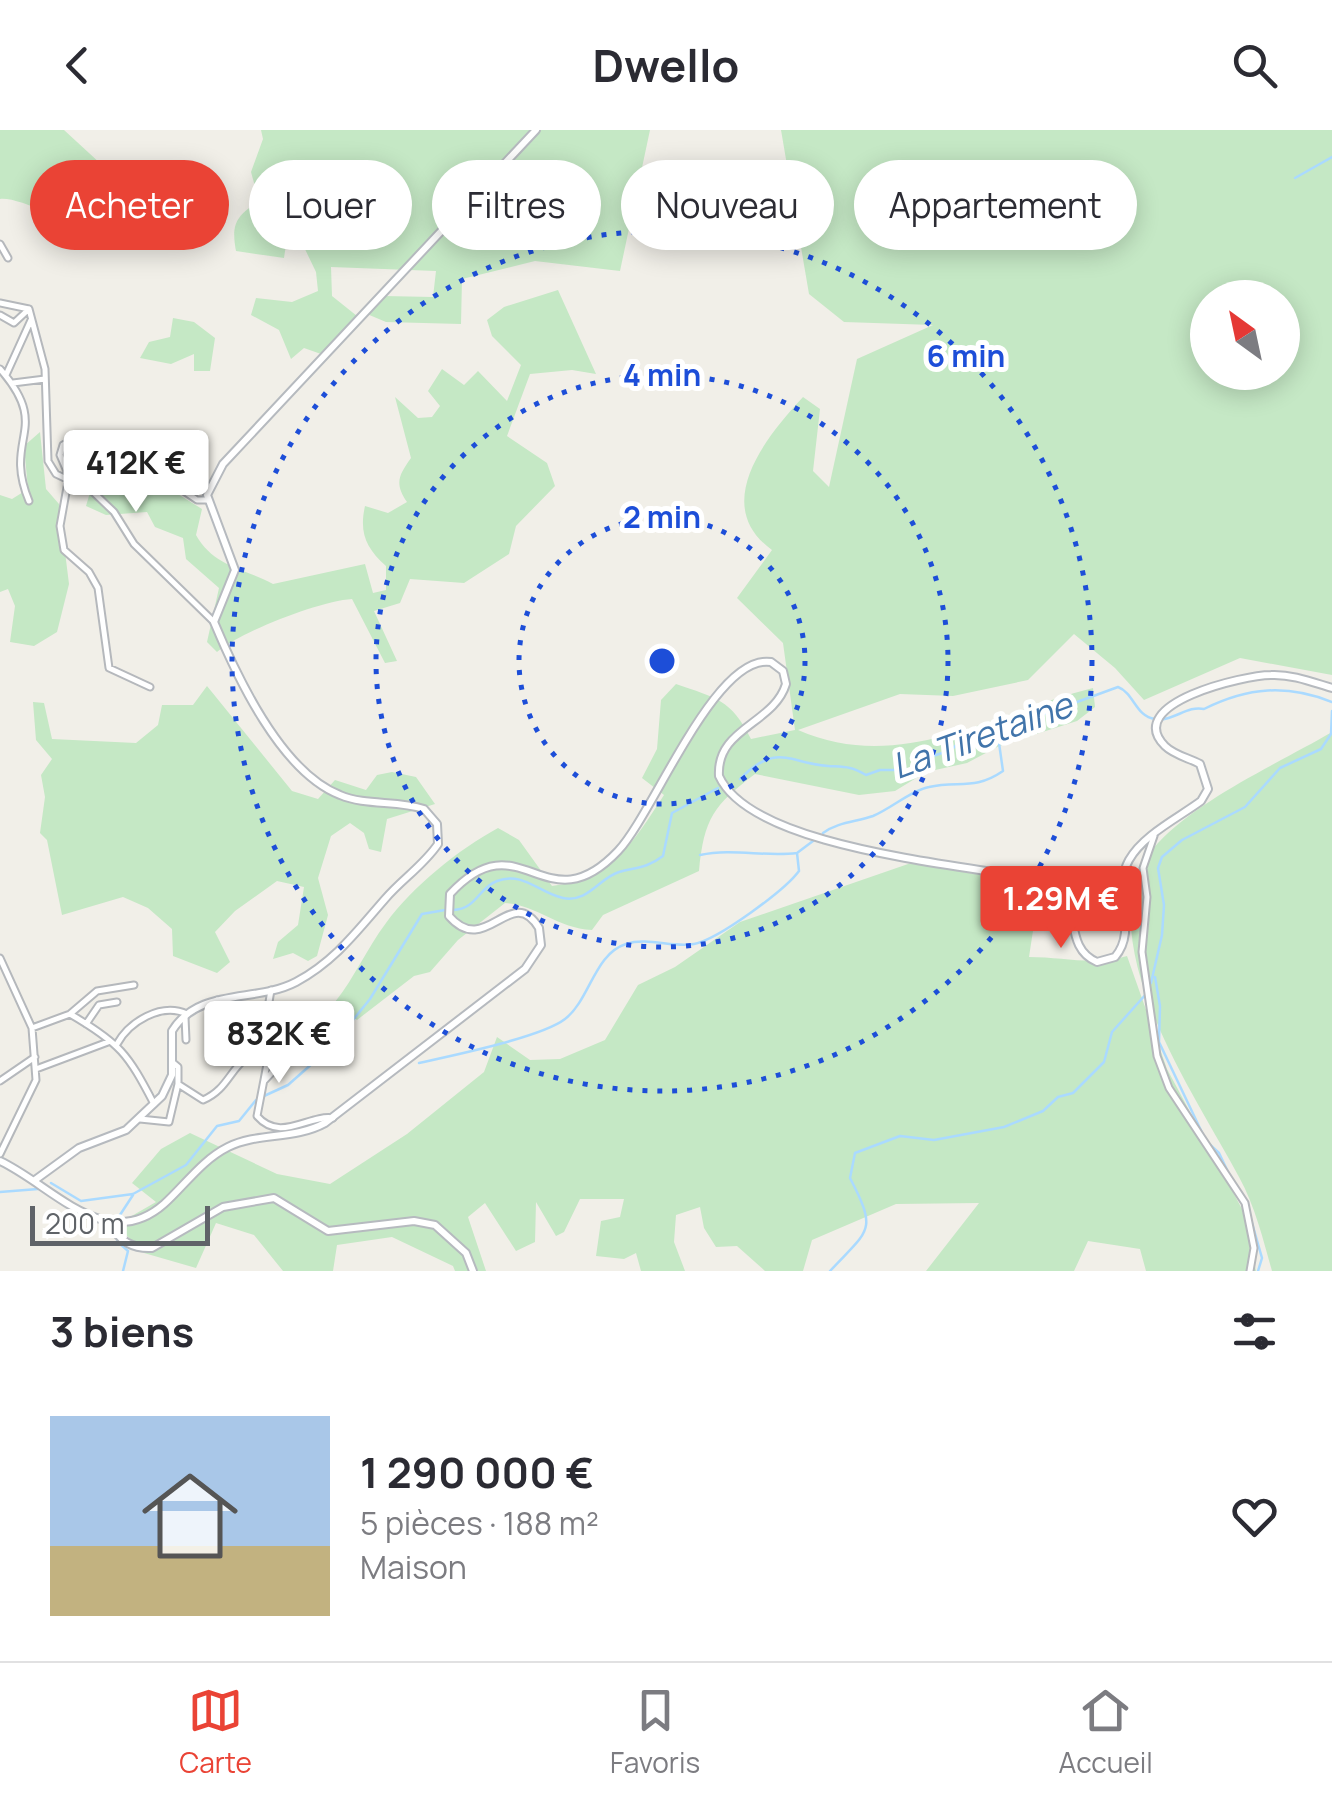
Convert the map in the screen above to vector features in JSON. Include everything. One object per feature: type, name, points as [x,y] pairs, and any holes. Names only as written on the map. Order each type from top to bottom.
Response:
[{"type":"main road","points":[[35,1180],[79,1148],[118,1134],[154,1104],[171,1083],[172,1031],[186,1015],[216,1000],[294,984],[338,954],[386,897],[428,858],[440,834],[424,809],[359,800],[318,783],[243,693],[214,622],[235,570],[208,500],[210,484],[223,464],[536,130]]},
{"type":"main road","points":[[0,1158],[96,1220],[113,1224],[151,1214],[230,1146],[304,1133],[333,1118],[525,969],[538,953],[539,928],[521,912],[480,931],[468,931],[449,916],[447,904],[460,883],[494,864],[511,863],[557,882],[585,874],[619,850],[721,688],[738,671],[764,661],[783,671],[784,693],[734,736],[718,767],[729,795],[750,808],[860,851],[1050,882],[1070,900],[1078,946],[1097,962],[1115,958],[1120,950],[1126,928],[1122,882],[1136,850],[1201,801],[1208,780],[1200,764],[1164,746],[1157,722],[1161,712],[1174,702],[1244,678],[1287,676],[1332,688]]},
{"type":"main road","points":[[113,1224],[115,1233],[128,1243],[152,1248],[223,1207],[274,1198],[328,1231],[414,1221],[436,1224],[466,1253],[473,1271]]},
{"type":"street","points":[[0,244],[8,258]]},
{"type":"street","points":[[0,303],[29,309]]},
{"type":"street","points":[[0,315],[14,323],[29,309]]},
{"type":"street","points":[[29,309],[45,380],[48,461],[68,482],[92,491],[134,544],[214,622]]},
{"type":"street","points":[[6,375],[31,320]]},
{"type":"street","points":[[0,368],[28,409],[27,428],[19,444],[20,480],[28,502]]},
{"type":"street","points":[[13,383],[45,380]]},
{"type":"street","points":[[150,687],[116,674],[106,662],[98,588],[89,572],[71,560],[60,536],[68,482],[68,470],[60,454],[63,445],[72,437],[91,436],[112,442],[197,500],[208,500]]},
{"type":"street","points":[[1154,836],[1143,868],[1147,897],[1142,952],[1158,1056],[1169,1088],[1245,1203],[1254,1248],[1250,1271]]},
{"type":"street","points":[[0,958],[32,1028],[36,1069],[33,1090],[0,1158]]},
{"type":"street","points":[[32,1028],[70,1014],[97,991],[134,985]]},
{"type":"street","points":[[271,990],[267,1050],[256,1111],[266,1125],[285,1128],[333,1118]]},
{"type":"street","points":[[216,1000],[228,1044],[242,1058]]},
{"type":"street","points":[[86,1024],[99,1005],[117,1002]]},
{"type":"street","points":[[117,1044],[125,1031],[144,1017],[179,1010],[186,1015],[186,1040]]},
{"type":"street","points":[[70,1014],[127,1054],[154,1104]]},
{"type":"street","points":[[266,1020],[290,1023]]},
{"type":"street","points":[[262,1083],[290,1053],[328,1034]]},
{"type":"street","points":[[36,1069],[108,1042]]},
{"type":"street","points":[[178,1084],[203,1100],[216,1093],[242,1058],[267,1050]]},
{"type":"street","points":[[0,1081],[34,1057]]},
{"type":"street","points":[[140,1118],[170,1122],[178,1084],[178,1067],[172,1062]]},
{"type":"green space","points":[[0,130],[64,130],[97,160],[30,160],[30,206],[0,199]]},
{"type":"green space","points":[[261,130],[650,130],[644,160],[621,160],[621,250],[624,250],[620,271],[535,261],[462,279],[461,324],[386,322],[367,314],[384,296],[433,297],[436,271],[331,267],[332,296],[357,316],[321,354],[304,348],[291,359],[279,330],[251,315],[256,298],[292,302],[318,291],[316,272],[305,250],[412,250],[412,160],[255,160],[263,139]]},
{"type":"green space","points":[[781,130],[1332,130],[1332,675],[1240,658],[1144,700],[1115,668],[1074,634],[1028,680],[953,696],[900,694],[798,730],[836,742],[873,746],[910,743],[1093,688],[1095,707],[1077,721],[999,746],[967,763],[926,772],[895,791],[859,795],[755,774],[714,814],[704,838],[699,871],[603,915],[592,930],[505,903],[458,940],[430,972],[414,976],[357,1020],[335,1002],[379,933],[423,883],[483,837],[498,828],[519,840],[552,886],[590,875],[619,856],[664,795],[642,778],[657,749],[661,700],[676,684],[721,702],[751,739],[795,730],[783,643],[737,598],[772,550],[754,533],[746,513],[750,473],[773,432],[803,397],[820,409],[813,471],[829,487],[857,359],[933,325],[844,322],[809,294],[801,250],[834,250],[834,160],[786,160]]},
{"type":"green space","points":[[249,208],[249,250],[285,250],[284,258],[236,251],[235,227]]},
{"type":"green space","points":[[558,290],[596,374],[572,370],[530,374],[507,436],[547,463],[555,486],[516,526],[509,554],[464,583],[410,579],[400,603],[374,611],[397,661],[385,663],[352,599],[282,618],[217,652],[207,642],[219,588],[186,559],[183,538],[155,527],[147,512],[106,515],[86,506],[97,469],[131,465],[202,509],[196,535],[211,553],[230,565],[273,584],[365,564],[373,593],[386,590],[386,566],[369,546],[363,524],[365,506],[388,513],[407,502],[400,490],[400,479],[411,458],[395,397],[418,418],[432,417],[440,406],[428,391],[442,369],[464,385],[478,371],[507,401],[521,365],[492,336],[487,320],[504,307]]},
{"type":"green space","points":[[173,318],[194,322],[215,338],[210,371],[194,371],[194,354],[171,364],[140,358],[149,342],[170,337]]},
{"type":"green space","points":[[40,432],[46,489],[59,504],[69,584],[57,632],[34,646],[10,642],[15,606],[8,589],[0,592],[0,495],[12,499],[28,489],[24,446]]},
{"type":"green space","points":[[207,686],[292,791],[318,799],[335,780],[366,790],[377,775],[392,772],[416,777],[435,804],[387,819],[381,852],[369,849],[364,833],[350,823],[331,836],[318,878],[328,915],[317,956],[308,961],[293,953],[273,959],[278,942],[298,925],[304,887],[277,881],[235,911],[215,932],[230,962],[217,973],[173,956],[172,929],[148,908],[123,897],[62,915],[47,840],[40,833],[45,797],[41,775],[52,759],[36,740],[33,702],[44,703],[52,739],[136,743],[158,725],[162,705],[193,705]]},
{"type":"green space","points":[[1332,732],[1332,1271],[1272,1271],[1245,1188],[1152,1012],[1137,965],[1131,920],[1137,879],[1158,843],[1175,827],[1241,782]]},
{"type":"green space","points":[[911,863],[1040,885],[1029,957],[1091,961],[1127,956],[1167,1069],[1242,1209],[1256,1271],[1146,1271],[1140,1249],[1088,1241],[1074,1271],[926,1271],[979,1203],[896,1204],[812,1240],[803,1271],[765,1271],[737,1246],[716,1247],[704,1228],[700,1207],[676,1215],[674,1242],[685,1271],[641,1271],[636,1253],[624,1259],[596,1256],[601,1221],[620,1217],[624,1199],[580,1199],[564,1232],[556,1236],[536,1202],[535,1242],[516,1251],[485,1203],[468,1217],[486,1271],[455,1271],[453,1266],[392,1237],[337,1245],[333,1271],[283,1271],[254,1235],[216,1223],[196,1268],[144,1253],[122,1231],[123,1221],[156,1202],[132,1183],[161,1149],[190,1133],[277,1174],[330,1184],[407,1134],[484,1072],[497,1037],[530,1060],[560,1059],[605,1040],[638,985],[675,967],[740,922]]},
{"type":"waterway","points":[[1295,178],[1332,157]]},
{"type":"waterway","name":"La Tiretaine","points":[[740,779],[773,758],[848,768],[866,775],[880,770],[910,770],[927,758],[951,750],[965,737],[1025,721],[1118,687],[1143,714],[1155,719],[1268,690],[1299,692],[1332,702]]},
{"type":"waterway","points":[[1151,983],[1162,935],[1164,905],[1158,868],[1162,857],[1182,840],[1245,807],[1280,768],[1321,749],[1331,734],[1332,711]]},
{"type":"waterway","points":[[823,833],[873,816],[922,789],[993,777],[1003,771],[997,729]]},
{"type":"waterway","name":"La Tiretaine","points":[[453,910],[467,906],[491,884],[506,879],[523,881],[563,898],[586,894],[612,875],[663,856],[672,813],[718,788]]},
{"type":"waterway","points":[[419,1063],[553,1026],[581,1001],[606,957],[626,944],[694,944],[719,933],[780,890],[799,871],[797,853],[813,841]]},
{"type":"waterway","points":[[700,855],[797,853]]},
{"type":"waterway","name":"La Tiretaine","points":[[264,1096],[288,1085],[331,1047],[370,999],[422,914],[445,910]]},
{"type":"waterway","points":[[1155,977],[1160,1006],[1159,1042],[1206,1141],[1219,1153],[1229,1174]]},
{"type":"waterway","points":[[830,1271],[865,1229],[864,1209],[850,1178],[855,1153],[900,1136],[934,1140],[1004,1127],[1043,1111],[1058,1097],[1073,1093],[1104,1062],[1112,1032],[1147,993]]},
{"type":"waterway","name":"La Tiretaine","points":[[51,1183],[81,1201],[133,1194],[186,1165],[217,1126],[239,1121],[256,1100]]},
{"type":"waterway","name":"La Tiretaine","points":[[0,1192],[38,1189]]},
{"type":"waterway","points":[[118,1218],[133,1195]]},
{"type":"waterway","points":[[1250,1216],[1262,1258],[1258,1271]]},
{"type":"waterway","points":[[117,1241],[128,1251],[123,1271]]}]
